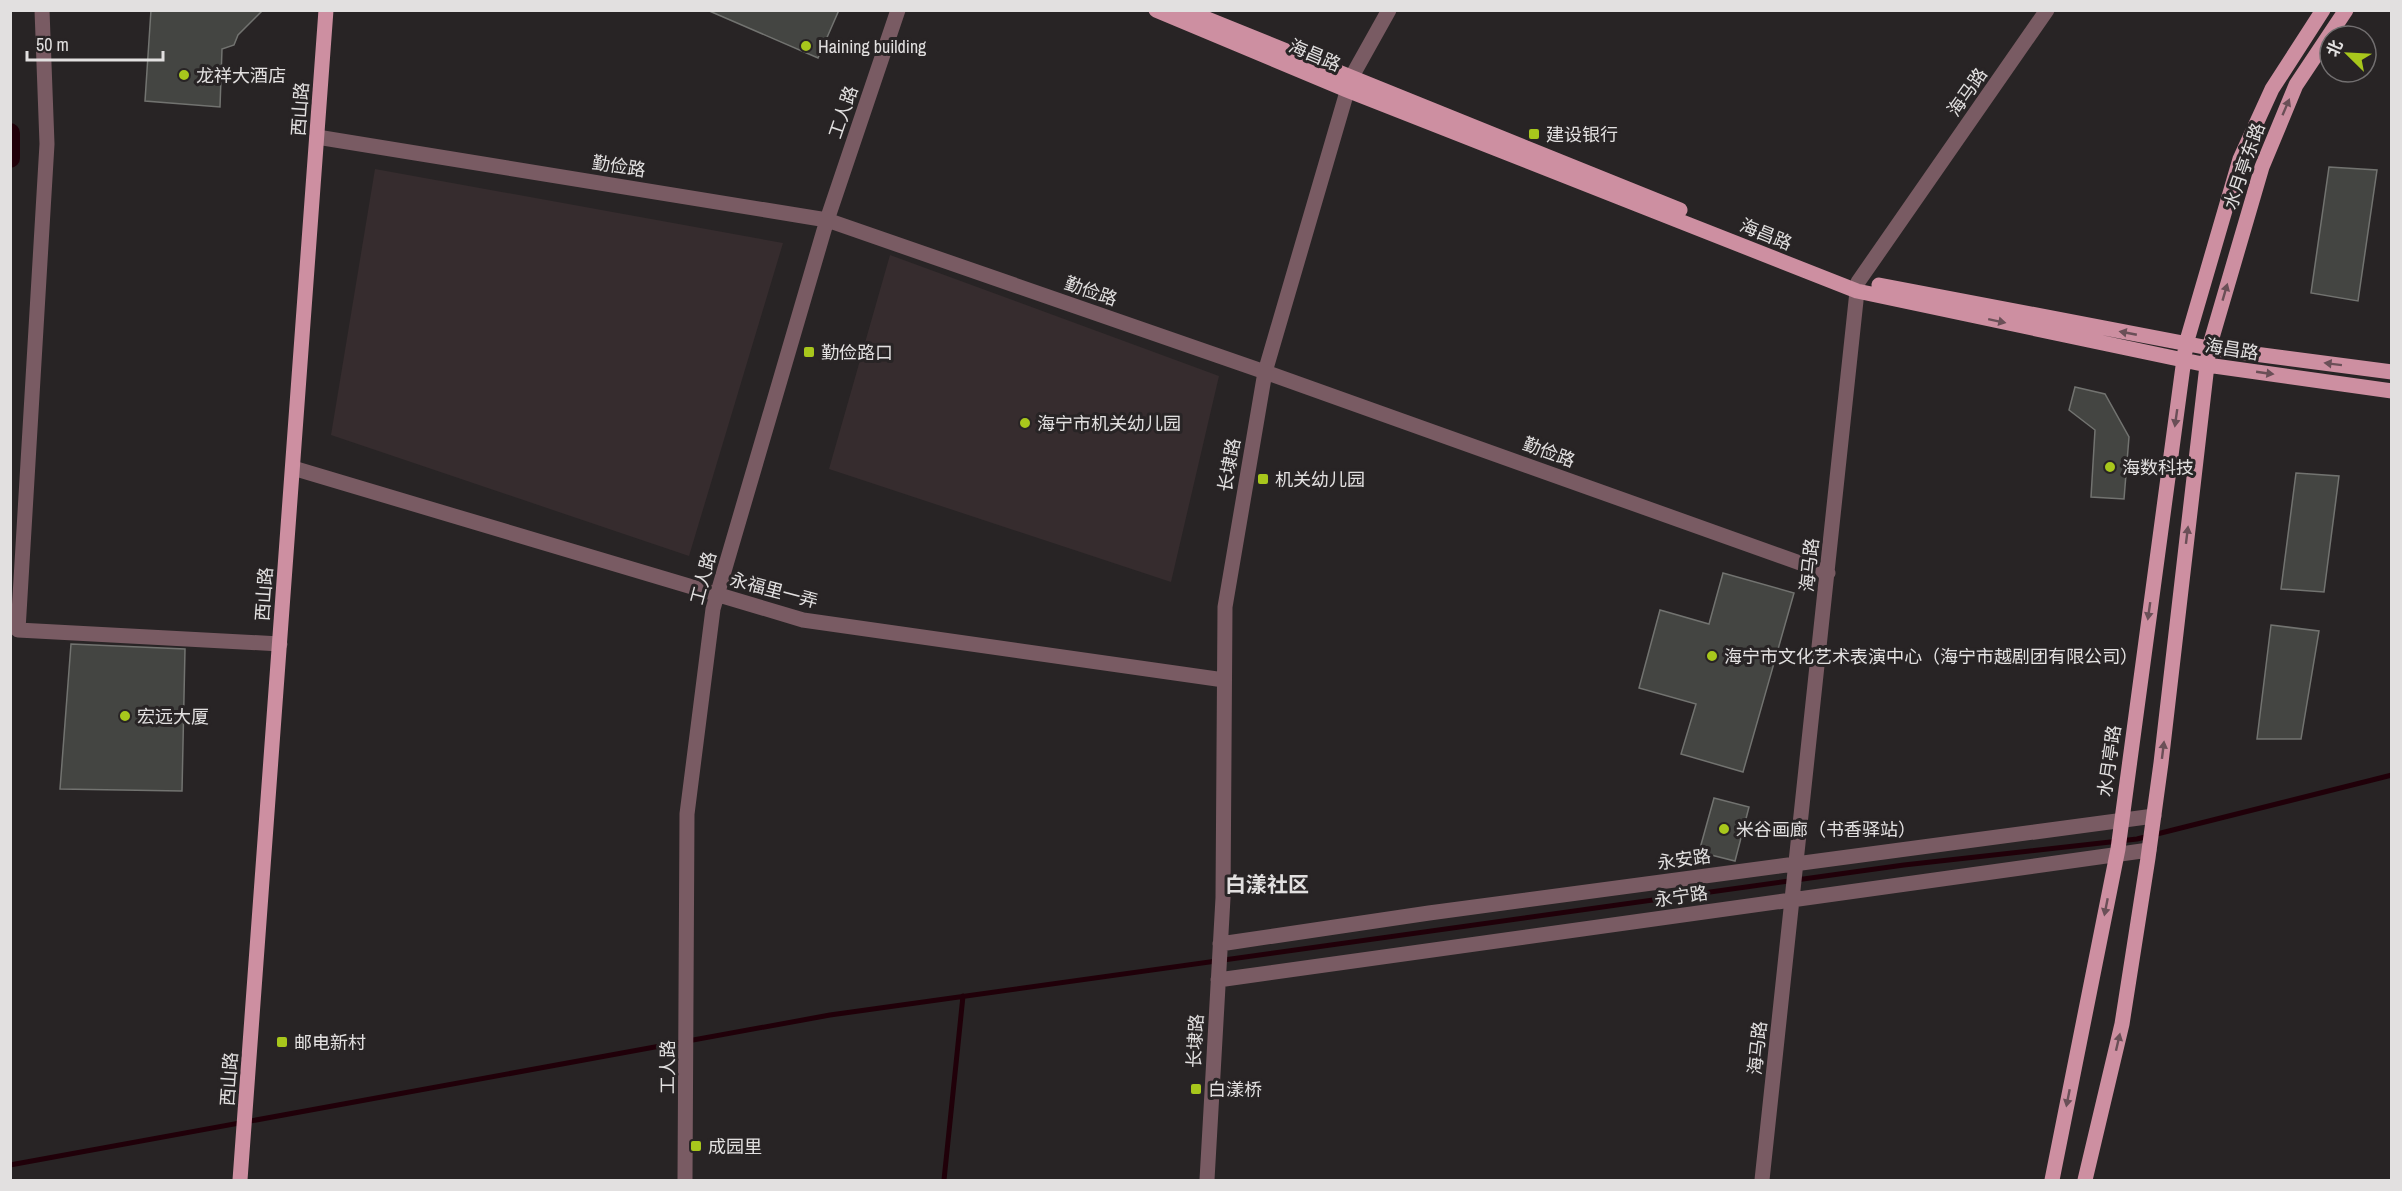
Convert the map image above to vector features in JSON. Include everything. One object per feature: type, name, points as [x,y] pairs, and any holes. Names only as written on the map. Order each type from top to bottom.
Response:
[{"type":"main road","name":"西山路","points":[[240,1180],[326,10]]},
{"type":"main road","name":"海昌路","points":[[1156,10],[1858,286],[2207,365],[2391,391]]},
{"type":"main road","name":"海昌路","points":[[1185,10],[1349,84]]},
{"type":"main road","name":"水月亭东路","points":[[2186,344],[2240,159],[2272,89],[2323,10]]},
{"type":"main road","name":"水月亭东路","points":[[2148,854],[2209,348],[2262,166],[2296,84],[2346,10]]},
{"type":"main road","name":"海昌路","points":[[1858,286],[2209,348],[2391,372]]},
{"type":"main road","name":"水月亭路","points":[[2052,1180],[2117,852],[2186,344]]},
{"type":"main road","points":[[2085,1180],[2122,1024],[2148,854]]},
{"type":"street","points":[[42,10],[46,144],[18,630],[280,644]]},
{"type":"street","name":"工人路","points":[[685,1180],[687,814],[713,609],[827,220],[898,10]]},
{"type":"street","name":"长埭路","points":[[1220,946],[1224,607],[1265,372],[1349,84],[1389,10]]},
{"type":"street","name":"海马路","points":[[1762,1180],[1858,286],[2047,10]]},
{"type":"street","name":"勤俭路","points":[[317,137],[827,220],[1265,372],[1828,573]]},
{"type":"street","name":"永福里一弄","points":[[293,468],[803,620],[1224,680]]},
{"type":"street","name":"永安路","points":[[1220,946],[1429,913],[1796,867],[2121,820],[2154,812]]},
{"type":"street","name":"永宁路","points":[[1219,978],[1793,894],[2117,852],[2148,854]]},
{"type":"street","points":[[1219,978],[1220,946]]},
{"type":"street","name":"长埭路","points":[[1207,1180],[1219,978]]},
{"type":"shaded area","points":[[375,169],[783,243],[689,556],[331,435]]},
{"type":"shaded area","name":"海宁市机关幼儿园","points":[[890,255],[1219,376],[1171,582],[829,469]]},
{"type":"building","name":"龙祥大酒店","points":[[151,10],[263,10],[238,35],[234,45],[222,49],[220,107],[145,101]]},
{"type":"building","name":"Haining building","points":[[707,10],[839,10],[818,58]]},
{"type":"building","points":[[2329,167],[2377,170],[2358,301],[2311,293]]},
{"type":"building","name":"海数科技","points":[[2075,387],[2105,394],[2129,437],[2124,499],[2091,497],[2095,430],[2069,410]]},
{"type":"building","points":[[2296,473],[2339,476],[2324,592],[2281,589]]},
{"type":"building","name":"海宁市文化艺术表演中心（海宁市越剧团有限公司）","points":[[1723,573],[1794,593],[1743,772],[1681,754],[1696,704],[1639,688],[1660,610],[1709,624]]},
{"type":"building","points":[[2271,625],[2319,631],[2301,739],[2257,739]]},
{"type":"building","name":"宏远大厦","points":[[71,644],[185,649],[182,791],[60,789]]},
{"type":"building","name":"米谷画廊（书香驿站）","points":[[1714,798],[1749,807],[1735,861],[1699,852]]},
{"type":"waterway","points":[[10,133],[10,158]]},
{"type":"waterway","points":[[10,1165],[830,1015],[1904,865],[2137,839],[2392,775]]},
{"type":"waterway","points":[[944,1180],[963,996]]},
{"type":"place","name":"Haining building","points":[[806,46]]},
{"type":"place","name":"龙祥大酒店","points":[[184,75]]},
{"type":"place","name":"建设银行","points":[[1534,134]]},
{"type":"place","name":"勤俭路口","points":[[809,352]]},
{"type":"place","name":"海宁市机关幼儿园","points":[[1025,423]]},
{"type":"place","name":"海数科技","points":[[2110,467]]},
{"type":"place","name":"机关幼儿园","points":[[1263,479]]},
{"type":"place","name":"海宁市文化艺术表演中心（海宁市越剧团有限公司）","points":[[1712,656]]},
{"type":"place","name":"宏远大厦","points":[[125,716]]},
{"type":"place","name":"米谷画廊（书香驿站）","points":[[1724,829]]},
{"type":"place","name":"邮电新村","points":[[282,1042]]},
{"type":"place","name":"白漾桥","points":[[1196,1089]]},
{"type":"place","name":"成园里","points":[[696,1146]]},
{"type":"district","name":"白漾社区","points":[[1267,884]]}]
